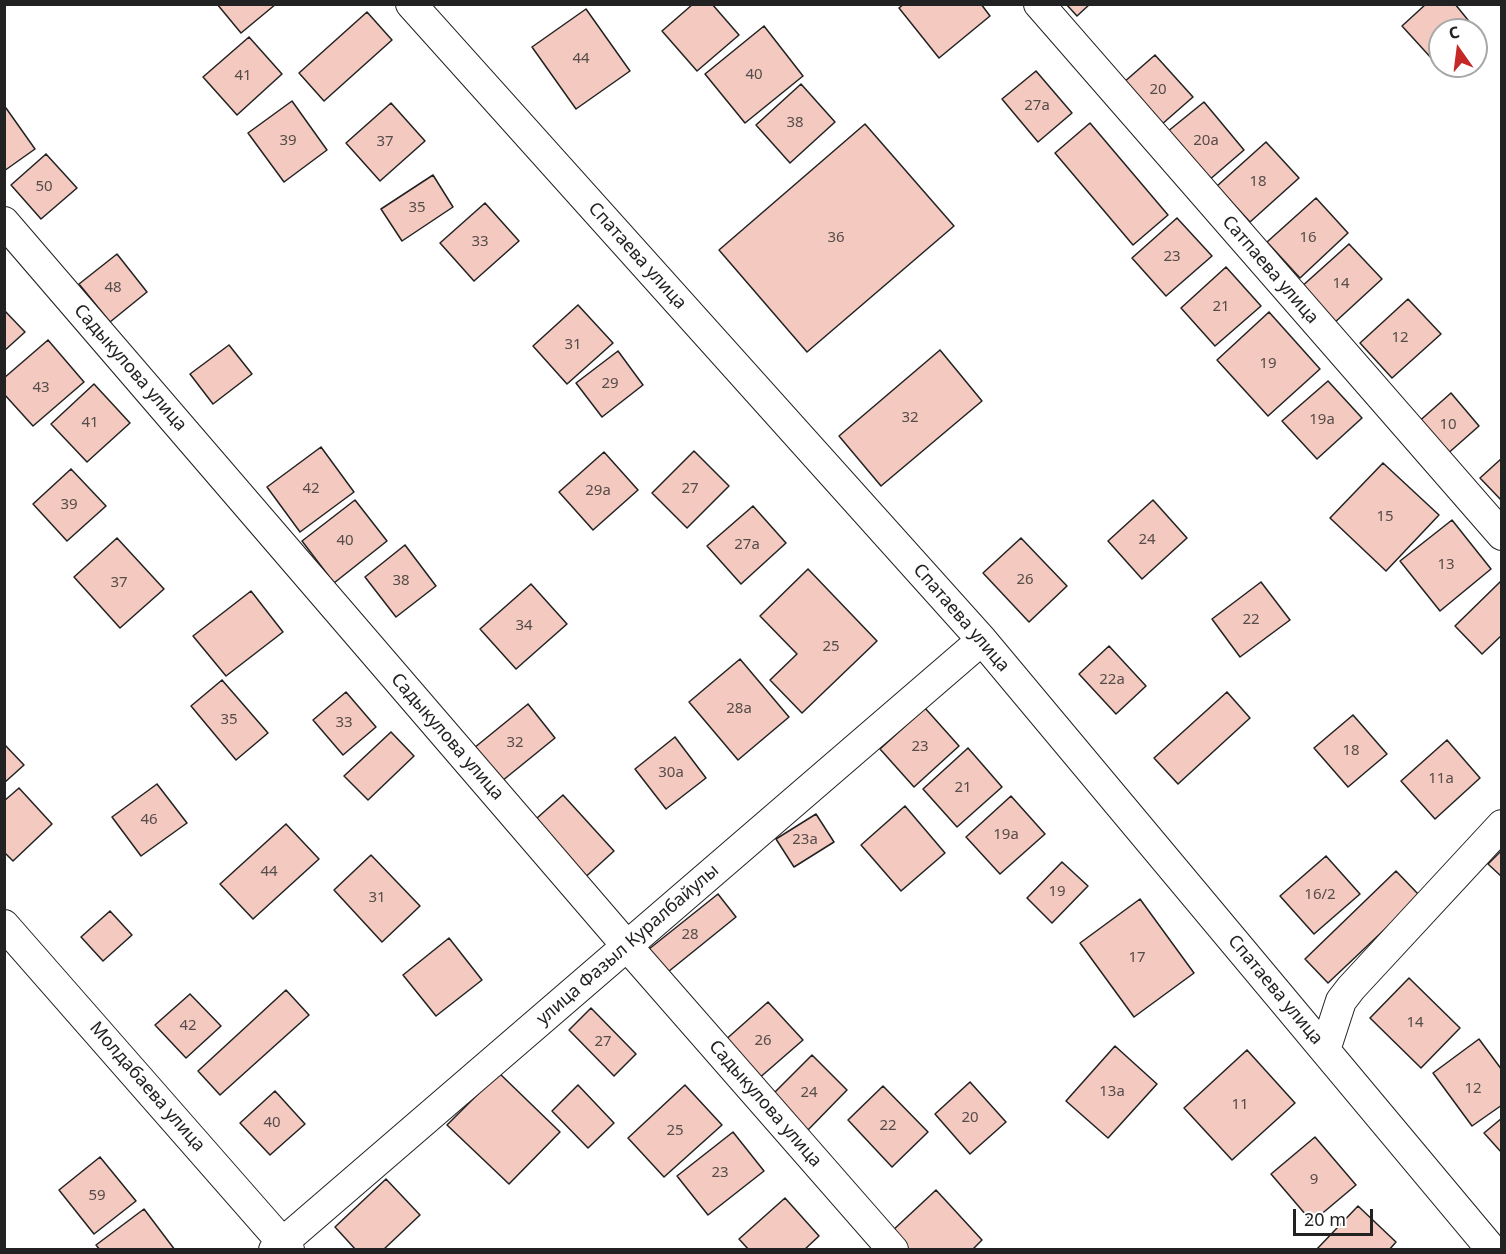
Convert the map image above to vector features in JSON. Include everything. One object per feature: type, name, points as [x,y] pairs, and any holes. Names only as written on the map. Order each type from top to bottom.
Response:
[{"type":"street","name":"Спатаева улица","points":[[411,4],[982,640],[1492,1250]]},
{"type":"street","name":"Сатпаева улица","points":[[1039,4],[1502,535]]},
{"type":"street","name":"Садыкулова улица","points":[[4,222],[627,946],[893,1250]]},
{"type":"street","name":"улица Фазыл Куралбайулы","points":[[282,1247],[982,640]]},
{"type":"street","points":[[1325,1050],[1341,1001],[1351,988],[1502,825]]},
{"type":"street","name":"Молдабаева улица","points":[[4,925],[282,1247]]},
{"type":"building","points":[[217,4],[276,4],[241,33]]},
{"type":"building","points":[[693,4],[712,4],[739,35],[697,71],[662,31]]},
{"type":"building","points":[[904,4],[981,4],[990,16],[939,58],[899,8]]},
{"type":"building","points":[[1066,4],[1090,4],[1077,16]]},
{"type":"building","points":[[1426,4],[1455,4],[1466,18],[1428,18],[1428,55],[1402,26]]},
{"type":"building","points":[[586,9],[630,71],[576,109],[532,47]]},
{"type":"building","points":[[367,12],[392,40],[324,101],[299,73]]},
{"type":"building","points":[[764,26],[803,76],[745,123],[705,74]]},
{"type":"building","points":[[249,37],[282,74],[237,115],[203,77]]},
{"type":"building","points":[[1155,55],[1193,97],[1161,125],[1123,83]]},
{"type":"building","points":[[1036,71],[1072,113],[1038,142],[1002,99]]},
{"type":"building","points":[[801,84],[835,122],[790,163],[756,125]]},
{"type":"building","points":[[292,101],[327,150],[284,182],[248,133]]},
{"type":"building","points":[[1204,102],[1244,150],[1208,181],[1167,132]]},
{"type":"building","points":[[391,103],[425,141],[380,181],[346,143]]},
{"type":"building","points":[[6,108],[35,149],[4,171],[4,110]]},
{"type":"building","points":[[1090,123],[1168,215],[1133,245],[1055,153]]},
{"type":"building","points":[[865,124],[954,226],[807,352],[719,250]]},
{"type":"building","points":[[1266,142],[1299,178],[1250,222],[1217,186]]},
{"type":"building","points":[[46,154],[77,188],[41,219],[11,185]]},
{"type":"building","points":[[433,175],[453,207],[402,241],[381,209]]},
{"type":"building","points":[[1316,198],[1348,233],[1300,278],[1267,242]]},
{"type":"building","points":[[485,203],[519,241],[474,281],[440,243]]},
{"type":"building","points":[[1177,218],[1212,256],[1166,296],[1132,258]]},
{"type":"building","points":[[1349,244],[1382,279],[1333,324],[1300,288]]},
{"type":"building","points":[[117,254],[147,292],[110,322],[79,284]]},
{"type":"building","points":[[1226,267],[1261,306],[1215,346],[1181,308]]},
{"type":"building","points":[[1408,299],[1441,334],[1392,378],[1360,343]]},
{"type":"building","points":[[578,305],[613,343],[567,384],[533,346]]},
{"type":"building","points":[[4,310],[25,332],[4,351]]},
{"type":"building","points":[[1269,312],[1320,369],[1268,416],[1217,360]]},
{"type":"building","points":[[48,340],[84,382],[33,426],[4,394],[4,378]]},
{"type":"building","points":[[229,345],[252,374],[213,404],[190,374]]},
{"type":"building","points":[[940,350],[982,401],[881,486],[839,436]]},
{"type":"building","points":[[618,351],[643,385],[602,417],[576,383]]},
{"type":"building","points":[[1328,381],[1362,418],[1317,459],[1282,421]]},
{"type":"building","points":[[94,384],[130,423],[87,462],[51,424]]},
{"type":"building","points":[[1451,393],[1479,426],[1445,456],[1416,424]]},
{"type":"building","points":[[321,447],[354,492],[300,532],[267,487]]},
{"type":"building","points":[[694,451],[729,486],[687,528],[652,493]]},
{"type":"building","points":[[604,452],[638,490],[593,530],[559,492]]},
{"type":"building","points":[[1502,458],[1502,501],[1480,478]]},
{"type":"building","points":[[1383,463],[1439,515],[1386,571],[1330,518]]},
{"type":"building","points":[[71,469],[106,506],[67,541],[33,504]]},
{"type":"building","points":[[355,500],[387,541],[334,583],[302,541]]},
{"type":"building","points":[[1153,500],[1187,538],[1142,579],[1108,541]]},
{"type":"building","points":[[753,506],[786,543],[741,584],[707,546]]},
{"type":"building","points":[[1452,520],[1491,569],[1440,611],[1400,561]]},
{"type":"building","points":[[117,538],[164,589],[120,628],[74,577]]},
{"type":"building","points":[[1021,538],[1067,586],[1029,622],[983,573]]},
{"type":"building","points":[[405,545],[436,586],[396,617],[365,577]]},
{"type":"building","points":[[808,569],[877,641],[802,713],[770,680],[797,654],[760,616]]},
{"type":"building","points":[[1501,581],[1502,635],[1482,654],[1455,626]]},
{"type":"building","points":[[1261,582],[1290,620],[1240,657],[1212,619]]},
{"type":"building","points":[[531,584],[567,624],[516,669],[480,629]]},
{"type":"building","points":[[251,591],[283,632],[226,676],[193,636]]},
{"type":"building","points":[[1109,646],[1146,686],[1116,714],[1079,674]]},
{"type":"building","points":[[740,659],[789,717],[738,760],[689,702]]},
{"type":"building","points":[[222,680],[268,733],[236,760],[191,706]]},
{"type":"building","points":[[346,692],[376,727],[343,755],[313,720]]},
{"type":"building","points":[[1227,692],[1250,718],[1178,784],[1154,758]]},
{"type":"building","points":[[528,704],[555,738],[502,781],[474,748]]},
{"type":"building","points":[[925,708],[959,746],[914,787],[880,749]]},
{"type":"building","points":[[1353,715],[1387,754],[1348,787],[1314,748]]},
{"type":"building","points":[[391,732],[414,756],[368,800],[344,776]]},
{"type":"building","points":[[675,737],[706,778],[666,809],[635,769]]},
{"type":"building","points":[[1447,740],[1480,778],[1435,819],[1401,781]]},
{"type":"building","points":[[4,744],[24,765],[4,783]]},
{"type":"building","points":[[968,748],[1002,787],[957,827],[923,789]]},
{"type":"building","points":[[157,784],[187,823],[141,856],[112,817]]},
{"type":"building","points":[[19,788],[52,824],[13,861],[4,852],[4,801]]},
{"type":"building","points":[[563,795],[614,851],[580,882],[528,826]]},
{"type":"building","points":[[1011,796],[1045,834],[1000,874],[966,837]]},
{"type":"building","points":[[905,806],[945,853],[901,891],[861,845]]},
{"type":"building","points":[[816,814],[834,842],[794,867],[776,839]]},
{"type":"building","points":[[286,824],[319,859],[253,919],[220,884]]},
{"type":"building","points":[[1502,850],[1502,877],[1488,864]]},
{"type":"building","points":[[371,855],[420,906],[382,942],[334,890]]},
{"type":"building","points":[[1326,856],[1360,894],[1314,934],[1280,896]]},
{"type":"building","points":[[1062,862],[1088,886],[1052,923],[1027,898]]},
{"type":"building","points":[[1396,871],[1420,896],[1328,983],[1305,959]]},
{"type":"building","points":[[718,894],[736,917],[663,976],[644,953]]},
{"type":"building","points":[[1140,899],[1194,973],[1134,1017],[1080,943]]},
{"type":"building","points":[[110,911],[132,935],[103,961],[81,937]]},
{"type":"building","points":[[449,938],[482,980],[436,1016],[403,975]]},
{"type":"building","points":[[1409,978],[1460,1028],[1421,1068],[1370,1018]]},
{"type":"building","points":[[286,990],[309,1015],[220,1095],[198,1071]]},
{"type":"building","points":[[190,994],[221,1026],[186,1058],[155,1025]]},
{"type":"building","points":[[768,1002],[803,1040],[757,1080],[723,1042]]},
{"type":"building","points":[[591,1008],[636,1054],[614,1076],[569,1030]]},
{"type":"building","points":[[1479,1039],[1502,1070],[1502,1105],[1472,1126],[1433,1073]]},
{"type":"building","points":[[1115,1046],[1157,1084],[1108,1138],[1066,1101]]},
{"type":"building","points":[[1247,1050],[1295,1103],[1232,1160],[1184,1108]]},
{"type":"building","points":[[812,1055],[847,1090],[806,1132],[770,1097]]},
{"type":"building","points":[[499,1073],[560,1132],[509,1184],[447,1125]]},
{"type":"building","points":[[970,1082],[1006,1122],[970,1154],[935,1114]]},
{"type":"building","points":[[578,1085],[614,1123],[588,1148],[552,1111]]},
{"type":"building","points":[[685,1085],[722,1125],[664,1177],[628,1138]]},
{"type":"building","points":[[883,1086],[928,1132],[892,1167],[848,1120]]},
{"type":"building","points":[[275,1091],[305,1124],[270,1155],[240,1123]]},
{"type":"building","points":[[1502,1118],[1502,1153],[1484,1133]]},
{"type":"building","points":[[733,1132],[764,1171],[708,1215],[677,1176]]},
{"type":"building","points":[[1315,1137],[1356,1185],[1312,1222],[1271,1174]]},
{"type":"building","points":[[100,1157],[136,1201],[94,1234],[59,1190]]},
{"type":"building","points":[[386,1179],[420,1215],[383,1250],[356,1250],[335,1227]]},
{"type":"building","points":[[936,1190],[982,1240],[972,1250],[907,1250],[891,1232]]},
{"type":"building","points":[[785,1198],[819,1236],[804,1250],[749,1250],[739,1239]]},
{"type":"building","points":[[1358,1206],[1396,1242],[1389,1250],[1316,1250]]},
{"type":"building","points":[[144,1209],[175,1250],[100,1250],[96,1245]]}]
